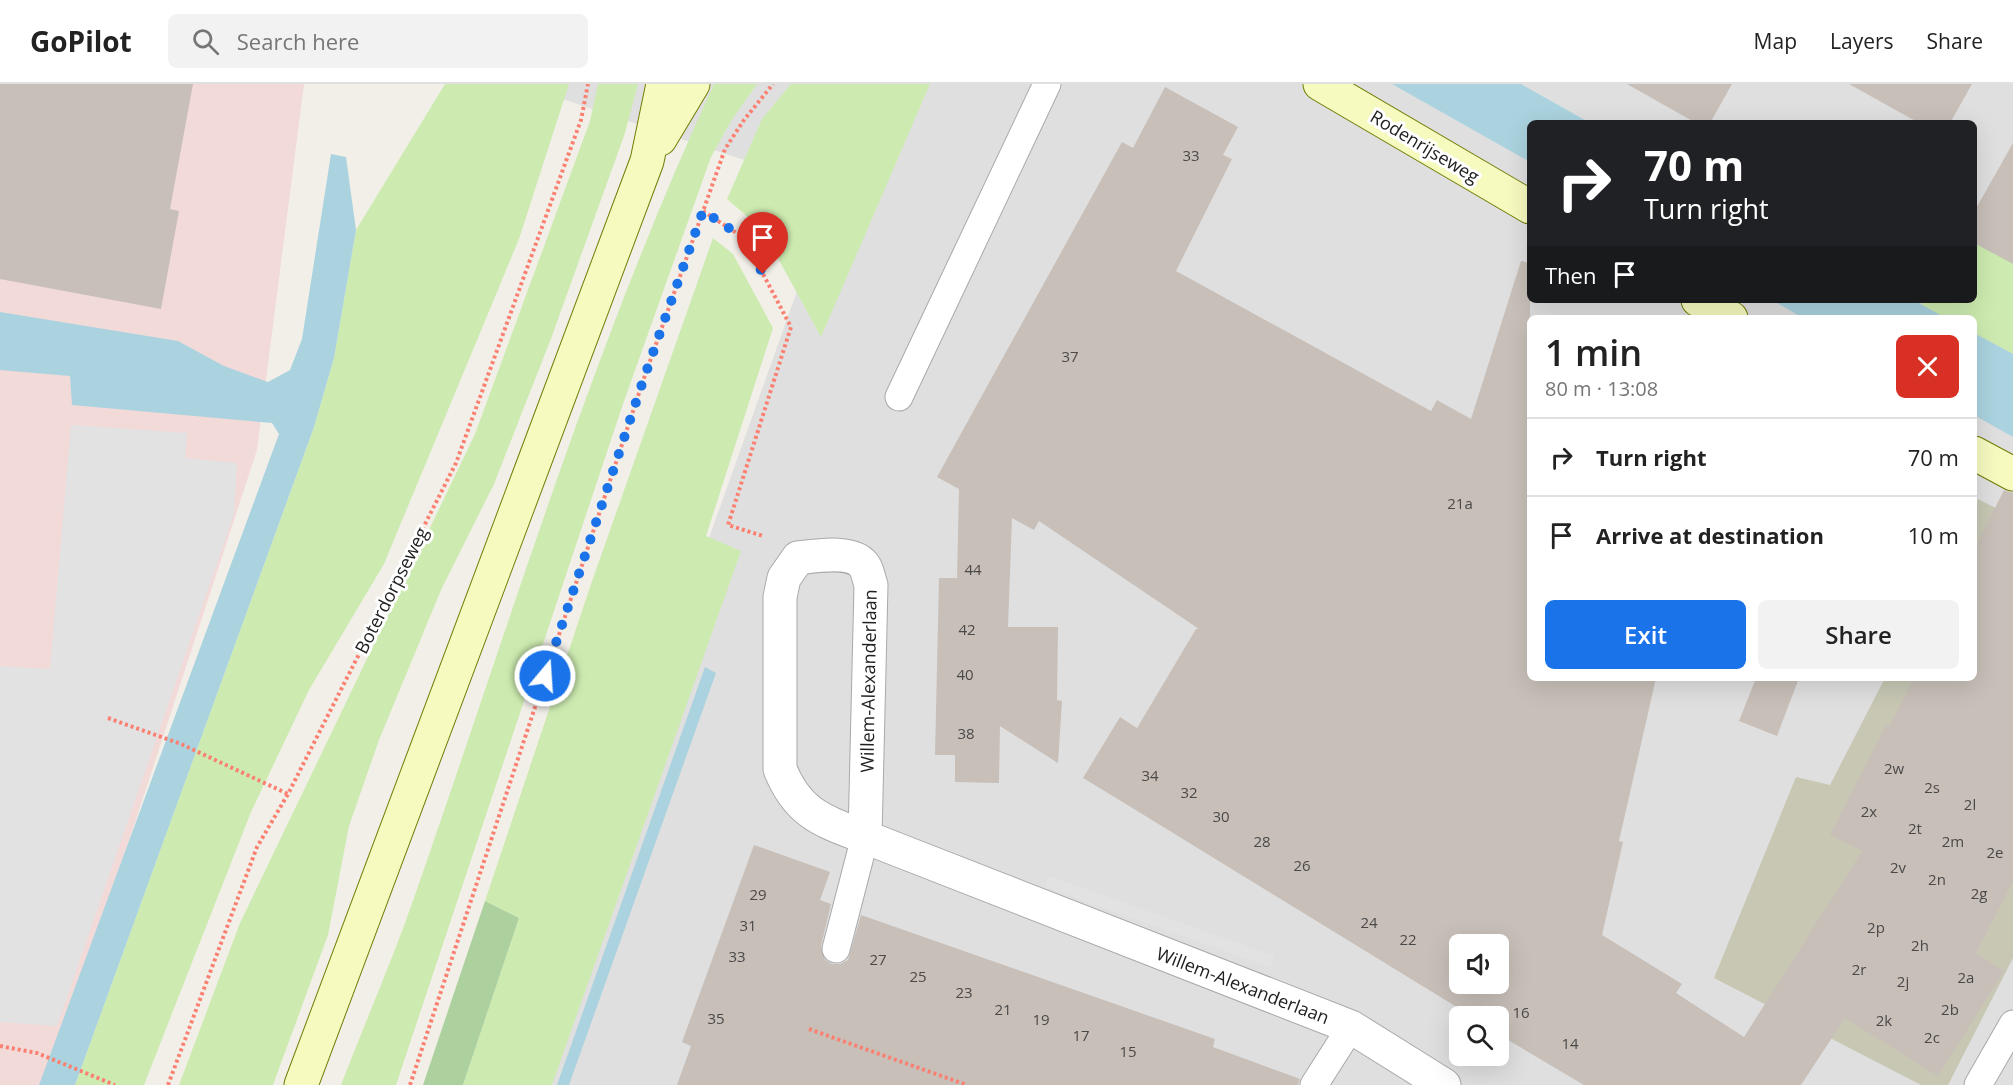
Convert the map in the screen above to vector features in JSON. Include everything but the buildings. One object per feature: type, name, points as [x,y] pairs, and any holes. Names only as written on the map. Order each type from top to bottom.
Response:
[{"type":"main road","points":[[301,1085],[647,161],[663,84]]},
{"type":"main road","points":[[647,161],[693,84]]},
{"type":"main road","name":"Rodenrijseweg","points":[[1320,84],[1527,205]]},
{"type":"main road","points":[[1704,303],[1726,315]]},
{"type":"main road","points":[[1977,455],[2013,474]]},
{"type":"street","name":"Willem-Alexanderlaan","points":[[865,837],[871,585],[865,566],[856,559],[815,556],[798,558],[784,578],[780,597],[780,769],[788,790],[803,808],[824,821],[1351,1027],[1444,1085]]},
{"type":"lane","points":[[899,397],[1047,84]]},
{"type":"lane","points":[[836,949],[865,837]]},
{"type":"lane","points":[[1978,1085],[2013,1024]]},
{"type":"lane","points":[[1314,1085],[1351,1027]]},
{"type":"path","name":"Boterdorpseweg","points":[[168,1085],[257,847],[288,794],[456,463],[581,120],[588,84]]},
{"type":"path","points":[[410,1085],[643,381],[725,149],[744,120],[773,84]]},
{"type":"path","points":[[703,211],[744,238],[791,327],[728,525],[787,543],[798,558]]},
{"type":"path","points":[[108,718],[157,735],[221,762],[288,794]]},
{"type":"path","points":[[810,1029],[967,1085]]},
{"type":"path","points":[[0,1046],[37,1053],[115,1085]]},
{"type":"shaded area","points":[[0,84],[304,84],[257,450],[49,1085],[0,1085]]},
{"type":"shaded area","points":[[518,84],[2013,84],[2013,1085],[514,1085],[833,190]]},
{"type":"shaded area","points":[[71,425],[187,433],[185,458],[237,463],[234,514],[57,1026],[0,1022],[0,666],[50,669]]},
{"type":"shaded area","points":[[1978,499],[2013,517],[2013,958],[1948,1085],[1921,1085],[1714,978],[1796,777],[1830,785],[1883,681],[1977,681]]},
{"type":"shaded area","points":[[1049,876],[1275,956],[1270,967],[1045,887]]},
{"type":"green space","points":[[445,84],[569,84],[519,239],[384,564],[309,690],[251,812],[144,1085],[75,1085],[314,427],[334,358],[356,230]]},
{"type":"green space","points":[[598,84],[638,84],[625,133],[552,336],[494,484],[441,590],[379,740],[349,826],[328,935],[273,1085],[179,1085],[240,923],[475,434],[590,121]]},
{"type":"green space","points":[[714,84],[757,84],[731,121],[711,157],[623,404],[396,1085],[341,1085],[406,919],[591,384],[670,183]]},
{"type":"green space","points":[[791,84],[930,84],[821,337],[762,229],[727,199],[762,119]]},
{"type":"green space","points":[[2013,147],[2013,354],[1977,335],[1977,315],[1940,315],[1922,305],[1923,303],[1977,303],[1977,209]]},
{"type":"green space","points":[[713,238],[733,254],[773,328],[706,536],[741,551],[552,1085],[463,1085],[519,918],[485,901],[591,584]]},
{"type":"green space","points":[[485,901],[519,918],[463,1085],[423,1085]]},
{"type":"water","points":[[1392,84],[1521,84],[1585,120],[1527,120],[1527,160]]},
{"type":"water","points":[[331,154],[346,157],[356,230],[334,358],[314,427],[75,1085],[39,1085],[279,434],[272,423],[72,405],[70,376],[0,370],[0,312],[178,341],[224,366],[268,382],[290,370],[302,339]]},
{"type":"water","points":[[1777,303],[1918,303],[1940,315],[1798,315]]},
{"type":"water","points":[[1977,335],[2013,354],[2013,437],[1977,417]]},
{"type":"water","points":[[705,667],[716,673],[569,1085],[557,1085]]},
{"type":"route","points":[[545,676],[643,381],[703,211],[724,222],[744,238],[763,274]]}]
